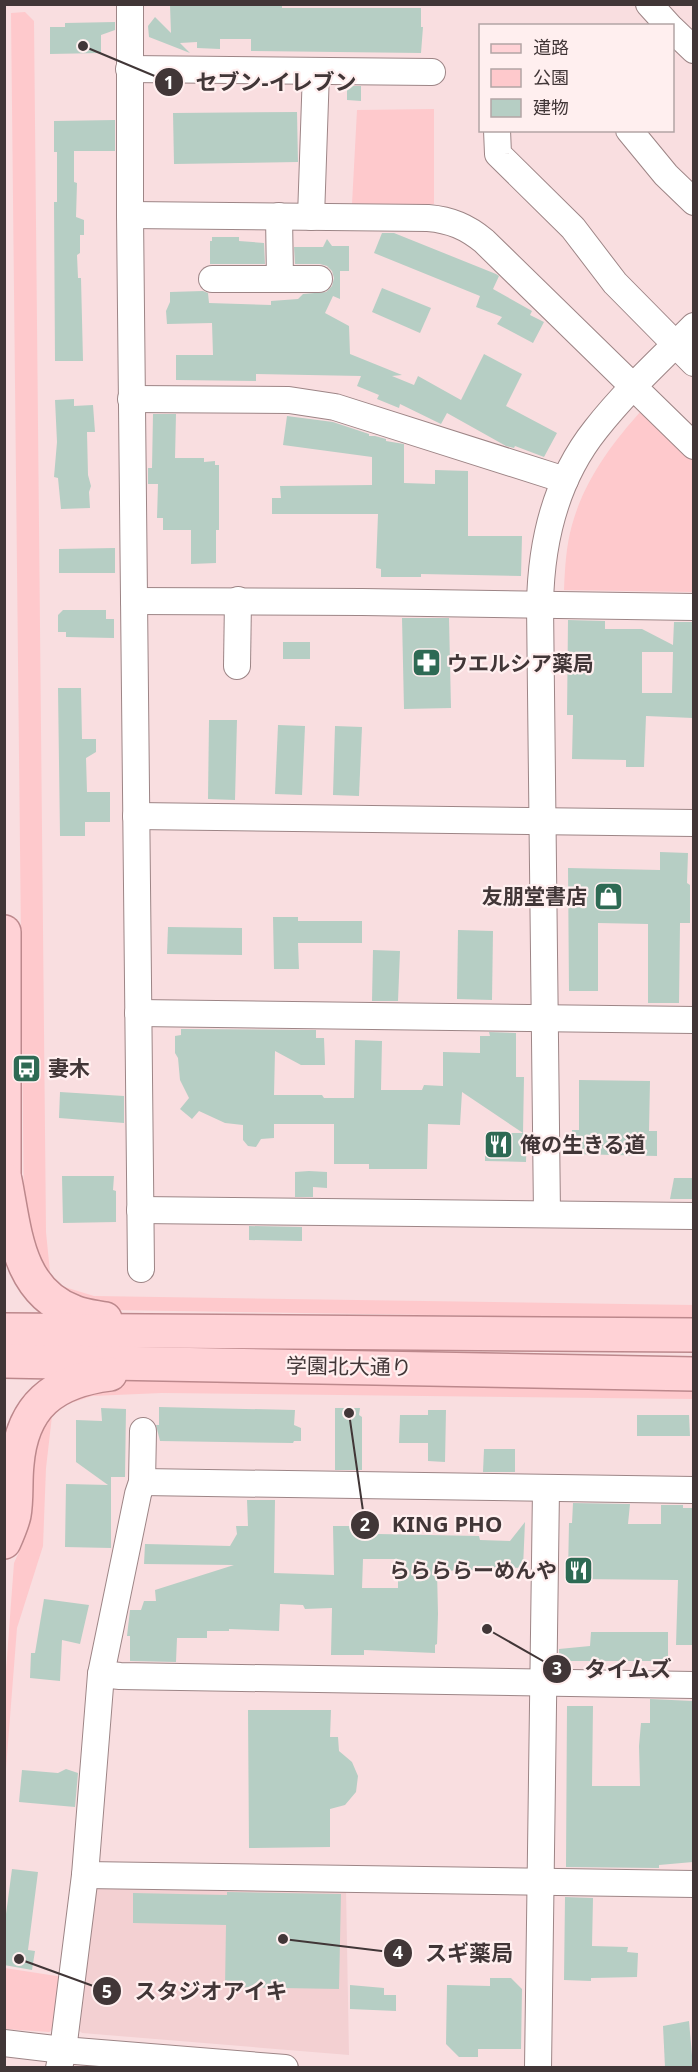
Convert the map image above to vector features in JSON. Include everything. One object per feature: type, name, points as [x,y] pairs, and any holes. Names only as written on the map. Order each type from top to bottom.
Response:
[{"type":"main road","points":[[4,932],[4,1185]]},
{"type":"main road","points":[[4,1180],[20,1258],[43,1293],[57,1304],[74,1312],[172,1332]]},
{"type":"main road","name":"学園北大通り","points":[[4,1330],[693,1335]]},
{"type":"main road","name":"学園北大通り","points":[[4,1360],[693,1374]]},
{"type":"main road","points":[[4,1542],[14,1517],[17,1462],[24,1426],[32,1412],[45,1399],[60,1388],[77,1380],[107,1374],[234,1364]]},
{"type":"street","points":[[130,4],[131,399],[141,1269]]},
{"type":"street","points":[[649,4],[667,24]]},
{"type":"street","points":[[674,31],[693,50]]},
{"type":"street","points":[[129,69],[432,72]]},
{"type":"street","points":[[312,217],[315,71]]},
{"type":"street","points":[[496,132],[498,154],[573,228],[615,283],[693,363]]},
{"type":"street","points":[[631,132],[666,175],[693,202]]},
{"type":"street","points":[[130,215],[428,218],[443,219],[464,226],[484,241],[693,446]]},
{"type":"street","points":[[279,216],[280,279]]},
{"type":"street","points":[[212,279],[319,279]]},
{"type":"street","points":[[547,1214],[540,605],[544,547],[565,480],[595,430],[633,387],[693,326]]},
{"type":"street","points":[[131,399],[289,400],[335,407],[565,480]]},
{"type":"street","points":[[134,601],[238,600],[693,607]]},
{"type":"street","points":[[237,666],[238,600]]},
{"type":"street","points":[[136,816],[693,823]]},
{"type":"street","points":[[138,1013],[693,1020]]},
{"type":"street","points":[[140,1210],[693,1216]]},
{"type":"street","points":[[61,2059],[85,1875],[101,1674],[142,1482],[143,1431]]},
{"type":"street","points":[[142,1482],[693,1490]]},
{"type":"street","points":[[538,2067],[546,1489]]},
{"type":"street","points":[[101,1674],[693,1685]]},
{"type":"street","points":[[85,1875],[693,1884]]},
{"type":"street","points":[[4,2043],[61,2059],[285,2067]]},
{"type":"shaded area","points":[[102,1883],[346,1888],[349,2055],[82,2033],[75,2027],[92,1892]]},
{"type":"green space","points":[[25,12],[34,21],[46,1232],[50,1272],[44,1281],[24,1217],[11,13]]},
{"type":"green space","points":[[434,109],[434,204],[352,204],[357,110]]},
{"type":"green space","points":[[642,410],[693,459],[693,592],[564,590],[566,557],[577,509],[600,463]]},
{"type":"green space","points":[[58,1285],[94,1296],[693,1305],[694,1319],[110,1310],[96,1308]]},
{"type":"green space","points":[[157,1379],[694,1385],[693,1399],[162,1393],[92,1396],[62,1406],[70,1392],[105,1381]]},
{"type":"green space","points":[[46,1411],[52,1416],[46,1468],[43,1546],[17,1628],[5,1781],[5,1684],[14,1563],[23,1543],[24,1469]]},
{"type":"green space","points":[[5,1968],[63,1977],[57,2026],[49,2032],[5,2029]]},
{"type":"building","points":[[282,4],[282,8],[421,8],[421,27],[423,27],[421,53],[251,51],[251,39],[220,39],[220,49],[197,48],[197,42],[180,43],[190,53],[149,37],[148,26],[155,17],[171,33],[170,5]]},
{"type":"building","points":[[115,22],[115,30],[101,35],[101,53],[50,54],[50,27],[65,27],[65,23]]},
{"type":"building","points":[[347,86],[361,86],[361,101],[347,100]]},
{"type":"building","points":[[297,112],[298,162],[174,164],[173,113]]},
{"type":"building","points":[[115,120],[115,151],[74,151],[74,182],[77,183],[76,217],[84,220],[84,235],[80,235],[80,253],[77,255],[78,278],[81,278],[83,361],[55,361],[54,202],[57,202],[57,152],[54,152],[54,121]]},
{"type":"building","points":[[382,233],[394,233],[499,276],[493,289],[532,311],[530,315],[544,322],[533,343],[497,324],[502,317],[476,307],[480,296],[374,253]]},
{"type":"building","points":[[212,237],[239,237],[239,241],[264,243],[265,264],[210,264]]},
{"type":"building","points":[[327,239],[332,246],[349,246],[349,271],[340,271],[340,299],[333,296],[325,313],[349,326],[350,354],[402,375],[392,376],[414,385],[418,376],[461,400],[484,354],[522,374],[506,406],[557,433],[544,457],[515,446],[514,448],[506,446],[447,413],[441,424],[400,404],[399,408],[377,399],[379,395],[357,386],[361,376],[256,374],[256,381],[176,380],[176,355],[213,355],[212,323],[167,324],[166,311],[170,302],[170,292],[203,291],[208,293],[209,303],[271,305],[271,301],[298,299],[303,294],[326,292],[332,286],[334,278],[332,271],[320,264],[295,264],[294,247],[323,247]]},
{"type":"building","points":[[382,288],[431,308],[420,333],[372,312]]},
{"type":"building","points":[[74,399],[74,406],[93,405],[95,432],[87,432],[88,475],[91,486],[90,508],[61,509],[58,478],[54,477],[57,442],[55,400]]},
{"type":"building","points":[[153,414],[176,414],[175,458],[204,458],[204,462],[215,461],[215,465],[219,465],[219,530],[216,530],[216,563],[191,564],[191,530],[163,530],[163,518],[157,518],[158,484],[148,484],[148,468],[152,468]]},
{"type":"building","points":[[287,416],[333,422],[369,434],[369,436],[404,444],[404,483],[435,484],[435,470],[468,471],[468,536],[522,536],[521,576],[421,574],[421,577],[381,577],[381,569],[376,568],[378,514],[272,514],[272,498],[281,498],[280,486],[372,485],[372,457],[283,445]]},
{"type":"building","points":[[115,548],[115,573],[59,573],[59,549]]},
{"type":"building","points":[[63,610],[106,610],[106,619],[114,619],[114,638],[66,637],[66,632],[58,632],[58,615]]},
{"type":"building","name":"ウエルシア薬局","points":[[402,618],[449,618],[451,708],[404,709]]},
{"type":"building","points":[[568,620],[605,621],[605,629],[642,629],[673,645],[674,622],[693,622],[693,718],[646,716],[644,767],[626,767],[626,760],[572,759],[573,715],[567,715]],"holes":[[[642,652],[673,652],[672,693],[642,693]]]},
{"type":"building","points":[[283,642],[310,642],[310,659],[283,659]]},
{"type":"building","points":[[58,688],[81,688],[82,739],[96,739],[96,752],[86,758],[87,792],[110,792],[110,822],[85,822],[85,836],[60,836]]},
{"type":"building","points":[[209,720],[237,720],[235,800],[208,799]]},
{"type":"building","points":[[278,725],[305,726],[302,795],[275,794]]},
{"type":"building","points":[[335,726],[362,727],[359,796],[333,795]]},
{"type":"building","points":[[660,852],[688,853],[687,883],[690,885],[690,923],[680,923],[679,1003],[648,1003],[648,924],[598,923],[598,991],[569,991],[568,868],[660,870]]},
{"type":"building","points":[[273,917],[298,917],[298,921],[362,921],[362,943],[298,943],[299,969],[274,969]]},
{"type":"building","points":[[168,927],[242,928],[242,955],[167,954]]},
{"type":"building","points":[[458,930],[493,931],[492,1000],[457,999]]},
{"type":"building","points":[[373,950],[400,951],[398,1001],[372,1001]]},
{"type":"building","points":[[181,1029],[316,1030],[316,1038],[324,1038],[325,1065],[301,1065],[275,1051],[274,1095],[322,1095],[324,1098],[354,1098],[355,1040],[382,1041],[381,1090],[422,1090],[424,1085],[443,1086],[443,1052],[480,1053],[480,1036],[490,1036],[489,1032],[516,1033],[516,1077],[524,1077],[523,1133],[462,1092],[460,1125],[428,1124],[427,1169],[369,1169],[369,1164],[334,1164],[334,1124],[274,1124],[274,1138],[261,1139],[256,1147],[248,1146],[243,1140],[243,1125],[225,1123],[199,1111],[192,1119],[180,1109],[189,1098],[180,1080],[178,1058],[175,1053],[175,1036],[181,1035]]},
{"type":"building","points":[[579,1080],[650,1081],[649,1131],[657,1131],[657,1156],[572,1154],[572,1130],[579,1130]]},
{"type":"building","points":[[60,1092],[124,1096],[124,1123],[59,1118]]},
{"type":"building","points":[[485,1133],[527,1133],[526,1162],[485,1161]]},
{"type":"building","points":[[295,1172],[327,1172],[327,1188],[313,1187],[313,1197],[295,1197]]},
{"type":"building","points":[[62,1176],[114,1176],[116,1222],[63,1223]]},
{"type":"building","points":[[674,1178],[693,1178],[693,1199],[670,1199]]},
{"type":"building","points":[[249,1226],[302,1227],[302,1241],[249,1240]]},
{"type":"building","points":[[159,1407],[295,1410],[294,1425],[301,1428],[301,1441],[293,1443],[160,1441],[156,1425],[159,1425]]},
{"type":"building","points":[[101,1408],[126,1409],[125,1477],[111,1477],[111,1548],[65,1547],[66,1484],[108,1485],[76,1462],[76,1420],[102,1421]]},
{"type":"building","points":[[335,1408],[360,1408],[362,1470],[335,1470]]},
{"type":"building","points":[[428,1410],[446,1410],[445,1462],[428,1461],[428,1443],[399,1443],[400,1415],[428,1415]]},
{"type":"building","points":[[637,1415],[689,1415],[690,1436],[637,1436]]},
{"type":"building","points":[[484,1449],[515,1449],[515,1472],[483,1472]]},
{"type":"building","points":[[247,1500],[275,1500],[274,1573],[334,1575],[333,1526],[379,1526],[378,1534],[479,1536],[480,1540],[510,1541],[525,1522],[523,1568],[484,1567],[483,1570],[437,1571],[438,1614],[435,1653],[364,1650],[364,1655],[331,1655],[332,1608],[305,1609],[303,1605],[280,1604],[279,1631],[229,1629],[229,1631],[207,1631],[207,1638],[177,1638],[176,1662],[130,1661],[130,1636],[127,1636],[130,1610],[141,1610],[144,1601],[156,1601],[155,1590],[234,1565],[144,1564],[145,1544],[230,1546],[237,1534],[236,1526],[248,1526]],"holes":[[[363,1559],[398,1559],[398,1588],[362,1588]]]},
{"type":"building","points":[[573,1503],[630,1504],[628,1524],[661,1524],[661,1505],[683,1505],[683,1508],[693,1508],[693,1645],[676,1645],[678,1580],[576,1579],[568,1574],[569,1523],[572,1523]]},
{"type":"building","points":[[44,1599],[89,1605],[80,1644],[62,1640],[60,1681],[30,1678],[31,1653],[35,1653]]},
{"type":"building","points":[[591,1632],[668,1632],[668,1661],[559,1661],[559,1649],[590,1646]]},
{"type":"building","points":[[650,1699],[693,1701],[693,1862],[659,1865],[659,1868],[566,1867],[567,1706],[593,1706],[592,1786],[640,1786],[641,1723],[650,1723]]},
{"type":"building","points":[[248,1710],[331,1710],[330,1737],[338,1737],[339,1751],[352,1762],[358,1776],[356,1792],[345,1805],[330,1809],[330,1847],[249,1848]]},
{"type":"building","points":[[66,1769],[78,1773],[75,1807],[19,1802],[22,1770],[58,1773]]},
{"type":"building","points":[[12,1869],[38,1872],[28,1950],[35,1951],[32,1970],[4,1965],[6,1938],[4,1938],[4,1929]]},
{"type":"building","points":[[227,1892],[341,1894],[339,1989],[225,1987],[226,1925],[133,1923],[133,1893],[227,1895]]},
{"type":"building","points":[[565,1897],[593,1898],[592,1946],[628,1947],[627,1952],[638,1953],[637,1977],[591,1978],[591,1981],[564,1980]]},
{"type":"building","points":[[490,1978],[511,1978],[522,1989],[521,2049],[478,2049],[478,2057],[459,2057],[446,2044],[447,1985],[490,1986]]},
{"type":"building","points":[[350,1985],[384,1988],[384,1995],[396,1995],[396,2011],[350,2009]]},
{"type":"building","points":[[689,2021],[693,2067],[665,2067],[663,2026]]},
{"type":"place","name":"セブン-イレブン","points":[[83,46]]},
{"type":"place","name":"ウエルシア薬局","points":[[426,663]]},
{"type":"place","name":"友朋堂書店","points":[[608,896]]},
{"type":"place","name":"妻木","points":[[27,1068]]},
{"type":"place","name":"俺の生きる道","points":[[499,1144]]},
{"type":"place","name":"KING PHO","points":[[349,1413]]},
{"type":"place","name":"ららららーめんや","points":[[578,1570]]},
{"type":"place","name":"タイムズ","points":[[487,1629]]},
{"type":"place","name":"スギ薬局","points":[[283,1939]]},
{"type":"place","name":"スタジオアイキ","points":[[19,1959]]}]
